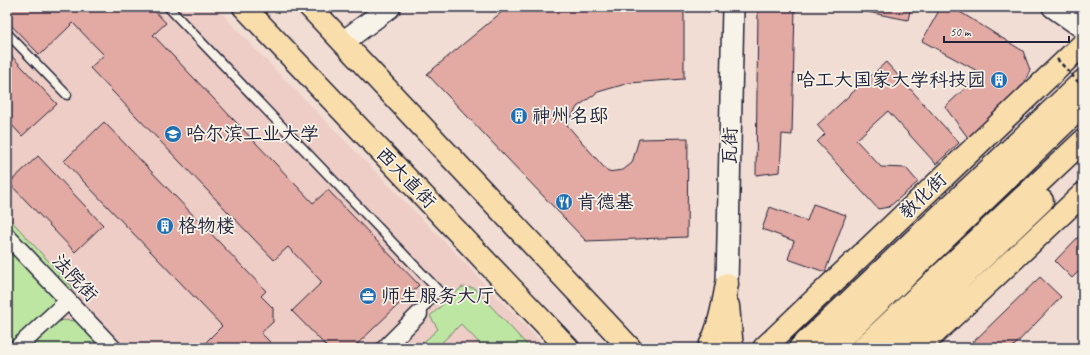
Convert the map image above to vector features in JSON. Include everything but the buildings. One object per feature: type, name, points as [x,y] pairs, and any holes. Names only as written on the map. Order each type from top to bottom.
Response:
[{"type":"main road","name":"西大直街","points":[[244,7],[568,348]]},
{"type":"main road","points":[[310,7],[630,348]]},
{"type":"main road","name":"教化街","points":[[764,348],[1083,44]]},
{"type":"main road","name":"教化街","points":[[800,348],[1083,81]]},
{"type":"main road","points":[[831,348],[1083,105]]},
{"type":"main road","points":[[863,348],[1083,141]]},
{"type":"main road","points":[[888,348],[1083,161]]},
{"type":"main road","points":[[919,348],[1083,194]]},
{"type":"main road","points":[[709,348],[718,324],[727,284]]},
{"type":"main road","points":[[727,284],[732,348]]},
{"type":"street","points":[[343,42],[390,7]]},
{"type":"street","name":"瓦街","points":[[727,284],[733,7]]},
{"type":"street","points":[[1053,7],[1083,28]]},
{"type":"street","name":"法院街","points":[[7,236],[113,348]]},
{"type":"street","points":[[17,348],[68,301]]},
{"type":"street","points":[[386,348],[419,314]]},
{"type":"lane","points":[[168,7],[438,290],[419,314]]},
{"type":"lane","points":[[7,32],[67,95]]},
{"type":"path","points":[[1056,59],[1083,87]]},
{"type":"shaded area","name":"哈尔滨工业大学","points":[[7,7],[216,7],[254,48],[465,263],[546,348],[7,348]]},
{"type":"green space","points":[[7,216],[73,288],[7,347]]},
{"type":"green space","points":[[462,287],[474,288],[530,348],[484,348],[461,324],[437,348],[417,348],[438,329],[430,316]]},
{"type":"green space","points":[[59,320],[78,321],[103,348],[29,348]]},
{"type":"place","name":"哈工大国家大学科技园","points":[[999,80]]},
{"type":"place","name":"神州名邸","points":[[519,116]]},
{"type":"place","name":"哈尔滨工业大学","points":[[173,134]]},
{"type":"place","name":"肯德基","points":[[564,202]]},
{"type":"place","name":"格物楼","points":[[165,226]]},
{"type":"place","name":"师生服务大厅","points":[[368,296]]}]
